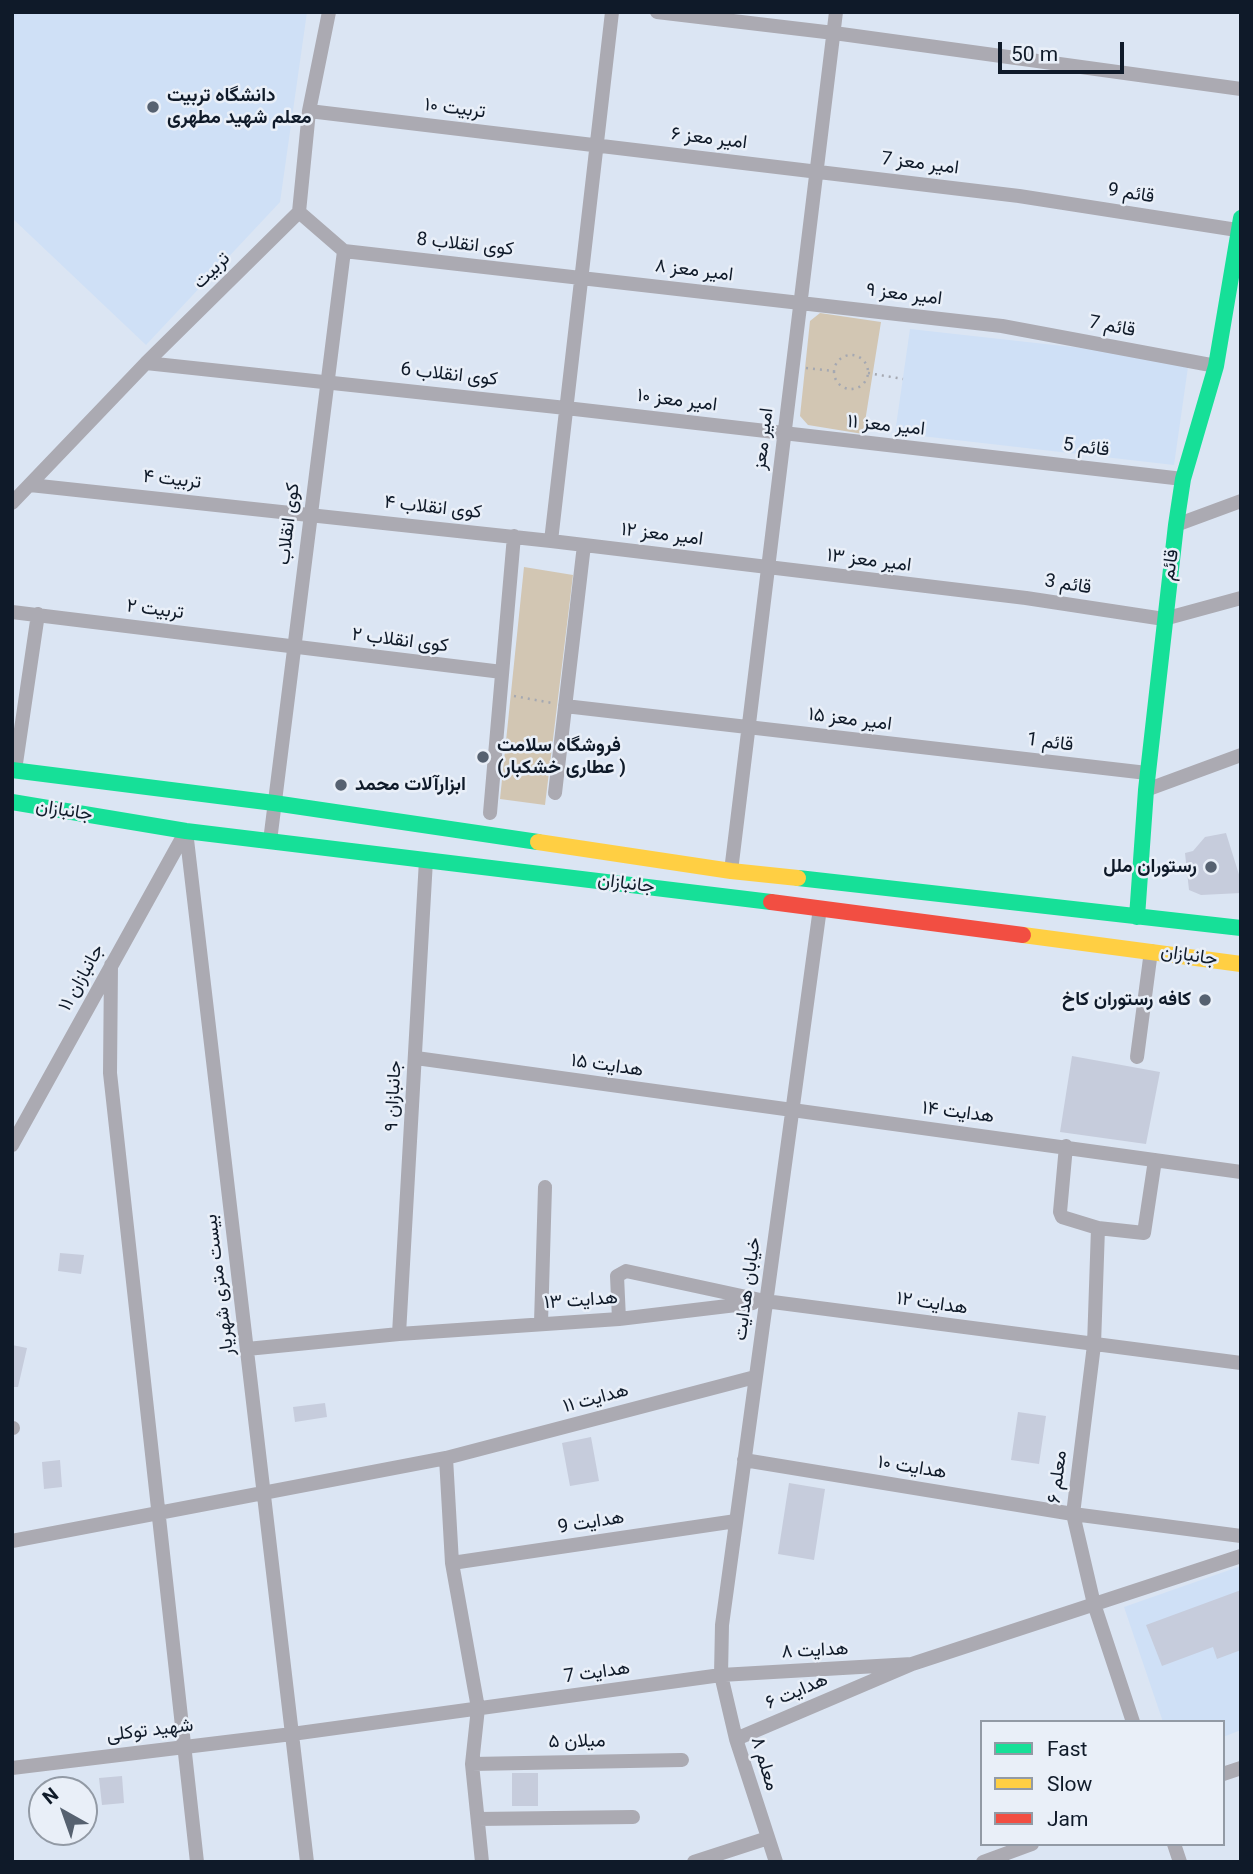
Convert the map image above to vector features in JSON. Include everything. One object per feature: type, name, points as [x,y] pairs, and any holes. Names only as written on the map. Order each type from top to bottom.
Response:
[{"type":"main road","name":"قائم","points":[[1137,917],[1147,781],[1176,525],[1183,479],[1216,366],[1239,224]]},
{"type":"main road","name":"جانبازان","points":[[13,770],[274,803],[731,871],[1241,928]]},
{"type":"main road","name":"جانبازان","points":[[12,802],[186,831],[820,908],[1241,964]]},
{"type":"street","points":[[329,12],[309,111],[299,212],[344,251]]},
{"type":"street","points":[[551,541],[612,12]]},
{"type":"street","points":[[657,12],[834,33],[1241,89]]},
{"type":"street","name":"امیر معز","points":[[731,871],[836,12]]},
{"type":"street","name":"تربیت ۱۰","points":[[309,111],[597,144]]},
{"type":"street","name":"امیر معز ۶","points":[[597,144],[817,171]]},
{"type":"street","name":"امیر معز 7","points":[[817,171],[1019,196]]},
{"type":"street","name":"قائم 9","points":[[1019,196],[1239,224]]},
{"type":"street","name":"تربیت","points":[[12,503],[146,363],[299,212]]},
{"type":"street","name":"کوی انقلاب 8","points":[[344,251],[582,277]]},
{"type":"street","name":"کوی انقلاب","points":[[270,841],[344,251]]},
{"type":"street","name":"امیر معز ۸","points":[[582,277],[802,303]]},
{"type":"street","name":"امیر معز ۹","points":[[802,303],[1002,326]]},
{"type":"street","name":"قائم 7","points":[[1002,326],[1216,366]]},
{"type":"street","name":"کوی انقلاب 6","points":[[146,363],[566,408]]},
{"type":"street","name":"امیر معز ۱۰","points":[[566,408],[784,433]]},
{"type":"street","name":"امیر معز ۱۱","points":[[784,433],[984,456]]},
{"type":"street","name":"قائم 5","points":[[984,456],[1183,479]]},
{"type":"street","name":"تربیت ۴","points":[[30,485],[310,514]]},
{"type":"street","points":[[1176,525],[1241,501]]},
{"type":"street","name":"کوی انقلاب ۴","points":[[310,514],[551,541]]},
{"type":"street","points":[[490,813],[514,536]]},
{"type":"street","name":"امیر معز ۱۲","points":[[551,541],[767,568]]},
{"type":"street","points":[[555,793],[584,545]]},
{"type":"street","name":"امیر معز ۱۳","points":[[767,568],[967,591]]},
{"type":"street","name":"قائم 3","points":[[967,591],[1164,619]]},
{"type":"street","points":[[1164,619],[1241,598]]},
{"type":"street","name":"تربیت ۲","points":[[12,612],[293,648]]},
{"type":"street","points":[[13,770],[38,614]]},
{"type":"street","name":"کوی انقلاب ۲","points":[[293,648],[502,672]]},
{"type":"street","name":"امیر معز ۱۵","points":[[565,706],[947,750]]},
{"type":"street","name":"قائم 1","points":[[947,750],[1147,781]]},
{"type":"street","points":[[1147,781],[1241,755]]},
{"type":"street","name":"جانبازان ۱۱","points":[[12,1144],[186,831]]},
{"type":"street","name":"بیست متری شهریار","points":[[186,831],[307,1862]]},
{"type":"street","name":"جانبازان ۹","points":[[399,1334],[426,860]]},
{"type":"street","name":"خیابان هدایت","points":[[721,1675],[722,1625],[820,908]]},
{"type":"street","points":[[1137,1057],[1151,951]]},
{"type":"street","points":[[111,965],[110,1073],[197,1862]]},
{"type":"street","name":"هدایت ۱۵","points":[[416,1058],[792,1112]]},
{"type":"street","name":"هدایت ۱۴","points":[[792,1112],[1066,1146],[1241,1172]]},
{"type":"street","points":[[1066,1146],[1060,1212],[1062,1217],[1098,1228],[1144,1233],[1155,1160]]},
{"type":"street","points":[[541,1323],[545,1187]]},
{"type":"street","name":"معلم ۶","points":[[1098,1228],[1094,1345],[1073,1514],[1094,1604],[1132,1720]]},
{"type":"street","points":[[619,1319],[617,1276],[626,1271],[765,1301]]},
{"type":"street","name":"هدایت ۱۳","points":[[247,1349],[399,1334],[619,1319],[765,1301]]},
{"type":"street","name":"هدایت ۱۲","points":[[765,1301],[1241,1363]]},
{"type":"street","name":"هدایت ۱۱","points":[[12,1541],[446,1458],[755,1377]]},
{"type":"street","points":[[446,1458],[452,1563],[478,1708],[472,1764],[482,1862]]},
{"type":"street","name":"هدایت ۱۰","points":[[744,1460],[1073,1514],[1241,1536]]},
{"type":"street","name":"هدایت 9","points":[[452,1563],[736,1521]]},
{"type":"street","points":[[912,1664],[1241,1556]]},
{"type":"street","name":"هدایت ۸","points":[[721,1675],[912,1664]]},
{"type":"street","name":"هدایت ۶","points":[[736,1739],[912,1664]]},
{"type":"street","name":"هدایت 7","points":[[292,1734],[721,1675]]},
{"type":"street","name":"معلم ۸","points":[[721,1675],[736,1739],[776,1862]]},
{"type":"street","name":"شهید توکلی","points":[[12,1768],[292,1734]]},
{"type":"street","name":"میلان ۵","points":[[472,1764],[682,1760]]},
{"type":"street","points":[[478,1819],[633,1817]]},
{"type":"street","points":[[694,1862],[768,1838]]},
{"type":"street","points":[[984,1862],[1027,1846]]},
{"type":"path","points":[[854,355],[864,360],[868,373],[862,385],[852,389],[837,382],[834,371],[835,365],[843,357],[854,355]]},
{"type":"path","points":[[805,368],[834,371]]},
{"type":"path","points":[[868,373],[902,379]]},
{"type":"path","points":[[500,694],[565,706]]},
{"type":"shaded area","name":"دانشگاه تربیت معلم شهید مطهری","points":[[12,12],[307,12],[280,202],[146,345],[12,218]]},
{"type":"shaded area","points":[[820,313],[881,322],[863,434],[808,425],[800,416],[810,321]]},
{"type":"shaded area","points":[[910,329],[1189,360],[1174,465],[895,433]]},
{"type":"shaded area","points":[[524,567],[573,575],[545,805],[500,799]]},
{"type":"shaded area","points":[[1241,1566],[1241,1730],[1225,1736],[1225,1720],[1162,1720],[1124,1607]]},
{"type":"building","name":"رستوران ملل","points":[[1226,833],[1241,881],[1241,893],[1201,895],[1189,890],[1185,853],[1193,851],[1205,837]]},
{"type":"building","points":[[1072,1056],[1160,1072],[1146,1144],[1060,1132]]},
{"type":"building","points":[[60,1253],[84,1255],[81,1274],[58,1271]]},
{"type":"building","points":[[12,1345],[27,1348],[18,1387],[12,1387]]},
{"type":"building","points":[[325,1403],[327,1417],[295,1422],[293,1407]]},
{"type":"building","points":[[1018,1412],[1046,1416],[1039,1464],[1011,1460]]},
{"type":"building","points":[[591,1437],[599,1481],[570,1486],[562,1443]]},
{"type":"building","points":[[60,1460],[62,1487],[44,1489],[42,1462]]},
{"type":"building","points":[[789,1483],[825,1489],[814,1560],[778,1554]]},
{"type":"building","points":[[1241,1590],[1241,1650],[1217,1659],[1213,1647],[1162,1666],[1146,1625]]},
{"type":"building","points":[[512,1773],[538,1773],[538,1806],[512,1806]]},
{"type":"building","points":[[122,1776],[124,1803],[102,1805],[99,1778]]},
{"type":"traffic: fast","points":[[1137,917],[1146,790],[1176,525],[1183,479],[1216,366],[1241,218]]},
{"type":"traffic: fast","points":[[12,770],[274,803],[538,842]]},
{"type":"traffic: fast","points":[[12,802],[186,831],[771,902]]},
{"type":"traffic: fast","points":[[798,878],[1241,928]]},
{"type":"traffic: slow","points":[[538,842],[731,871],[798,878]]},
{"type":"traffic: slow","points":[[1023,935],[1241,964]]},
{"type":"traffic: jam","points":[[771,902],[1023,935]]},
{"type":"place","name":"دانشگاه تربیت معلم شهید مطهری","points":[[153,107]]},
{"type":"place","name":"فروشگاه سلامت (عطاری خشکبار )","points":[[483,757]]},
{"type":"place","name":"ابزارآلات محمد","points":[[341,785]]},
{"type":"place","name":"رستوران ملل","points":[[1211,867]]},
{"type":"place","name":"کافه رستوران کاخ","points":[[1205,1000]]}]
